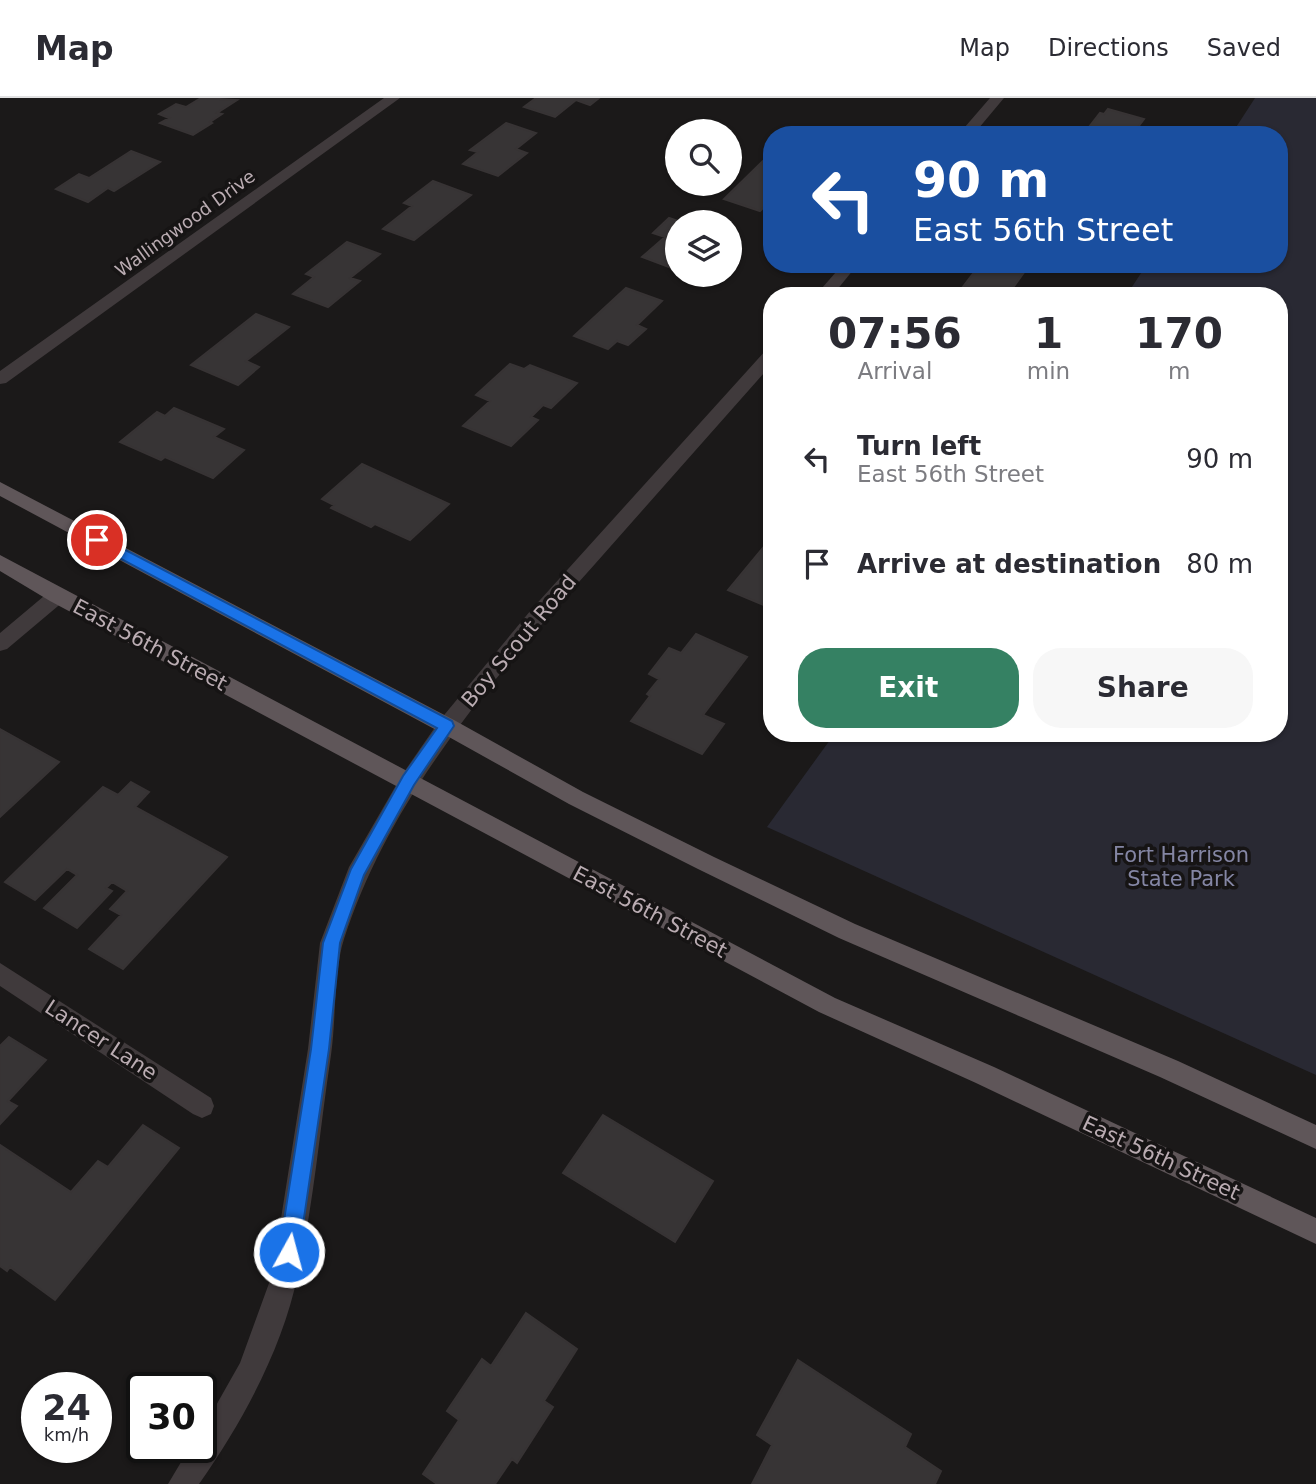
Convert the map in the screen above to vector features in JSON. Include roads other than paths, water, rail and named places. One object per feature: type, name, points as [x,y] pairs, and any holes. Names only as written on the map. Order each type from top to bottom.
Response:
[{"type":"main road","points":[[0,488],[447,726],[576,798],[847,931],[1169,1069],[1316,1137]]},
{"type":"main road","name":"East 56th Street","points":[[0,562],[57,596],[827,1005],[1009,1086],[1316,1231]]},
{"type":"street","name":"Wallingwood Drive","points":[[0,379],[393,98]]},
{"type":"street","points":[[973,126],[997,98]]},
{"type":"street","points":[[831,287],[843,273]]},
{"type":"street","name":"Boy Scout Road","points":[[181,1484],[231,1411],[266,1335],[285,1275],[320,1049],[331,943],[357,874],[409,781],[447,726],[538,615],[763,364]]},
{"type":"street","points":[[0,644],[57,596]]},
{"type":"street","name":"Lancer Lane","points":[[0,973],[202,1106]]},
{"type":"park label","name":"Fort Harrison State Park","points":[[1181,867]]}]
